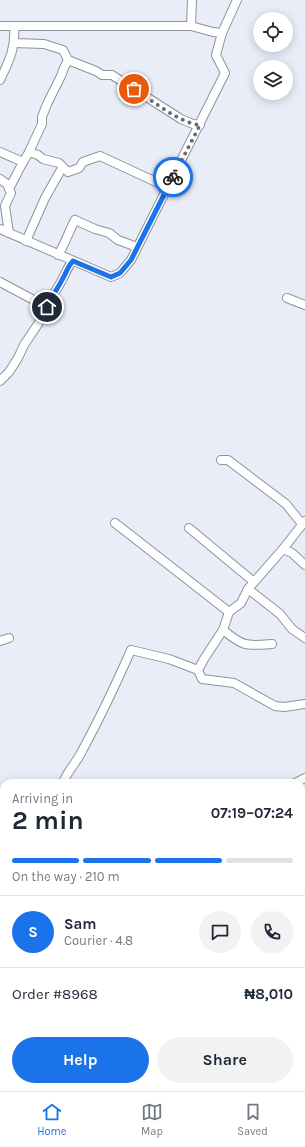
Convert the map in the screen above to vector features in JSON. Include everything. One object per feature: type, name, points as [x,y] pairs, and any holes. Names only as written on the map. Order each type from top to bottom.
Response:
[{"type":"street","points":[[191,26],[192,0]]},
{"type":"street","points":[[0,229],[111,277],[120,273],[131,260],[225,73],[216,55],[222,33],[237,0]]},
{"type":"street","points":[[0,26],[191,26],[222,33]]},
{"type":"street","points":[[0,80],[14,43],[14,26]]},
{"type":"street","points":[[14,43],[44,44],[63,50],[68,60],[96,71],[102,75],[112,74],[181,119],[200,125]]},
{"type":"street","points":[[9,189],[42,124],[42,117],[47,104],[68,60]]},
{"type":"street","points":[[0,152],[23,162]]},
{"type":"street","points":[[29,152],[58,163],[68,172],[79,168],[83,162],[100,156],[167,187]]},
{"type":"street","points":[[26,241],[48,193],[62,168]]},
{"type":"street","points":[[0,179],[7,184],[10,193],[5,206],[9,233]]},
{"type":"street","points":[[58,255],[75,220],[95,229],[109,233],[118,240],[137,247]]},
{"type":"street","points":[[0,381],[9,372],[18,358],[64,276],[67,267],[73,261]]},
{"type":"street","points":[[0,282],[47,307]]},
{"type":"street","points":[[287,298],[305,305]]},
{"type":"street","points":[[198,670],[223,630],[229,612],[241,603],[254,582],[304,523],[286,504],[228,460],[221,460]]},
{"type":"street","points":[[115,523],[229,612]]},
{"type":"street","points":[[189,528],[254,582]]},
{"type":"street","points":[[283,549],[292,553],[305,565]]},
{"type":"street","points":[[248,590],[280,614],[292,629],[305,638]]},
{"type":"street","points":[[223,630],[239,642],[251,645],[272,644]]},
{"type":"street","points":[[0,641],[9,638]]},
{"type":"street","points":[[65,779],[79,757],[106,706],[131,650],[169,659],[198,670],[202,679],[234,683],[275,706],[284,707],[305,704]]},
{"type":"way so far","points":[[134,89],[181,119],[200,125],[173,177]]},
{"type":"route","points":[[47,307],[64,276],[67,267],[73,261],[111,277],[120,273],[131,260],[173,177]]}]
